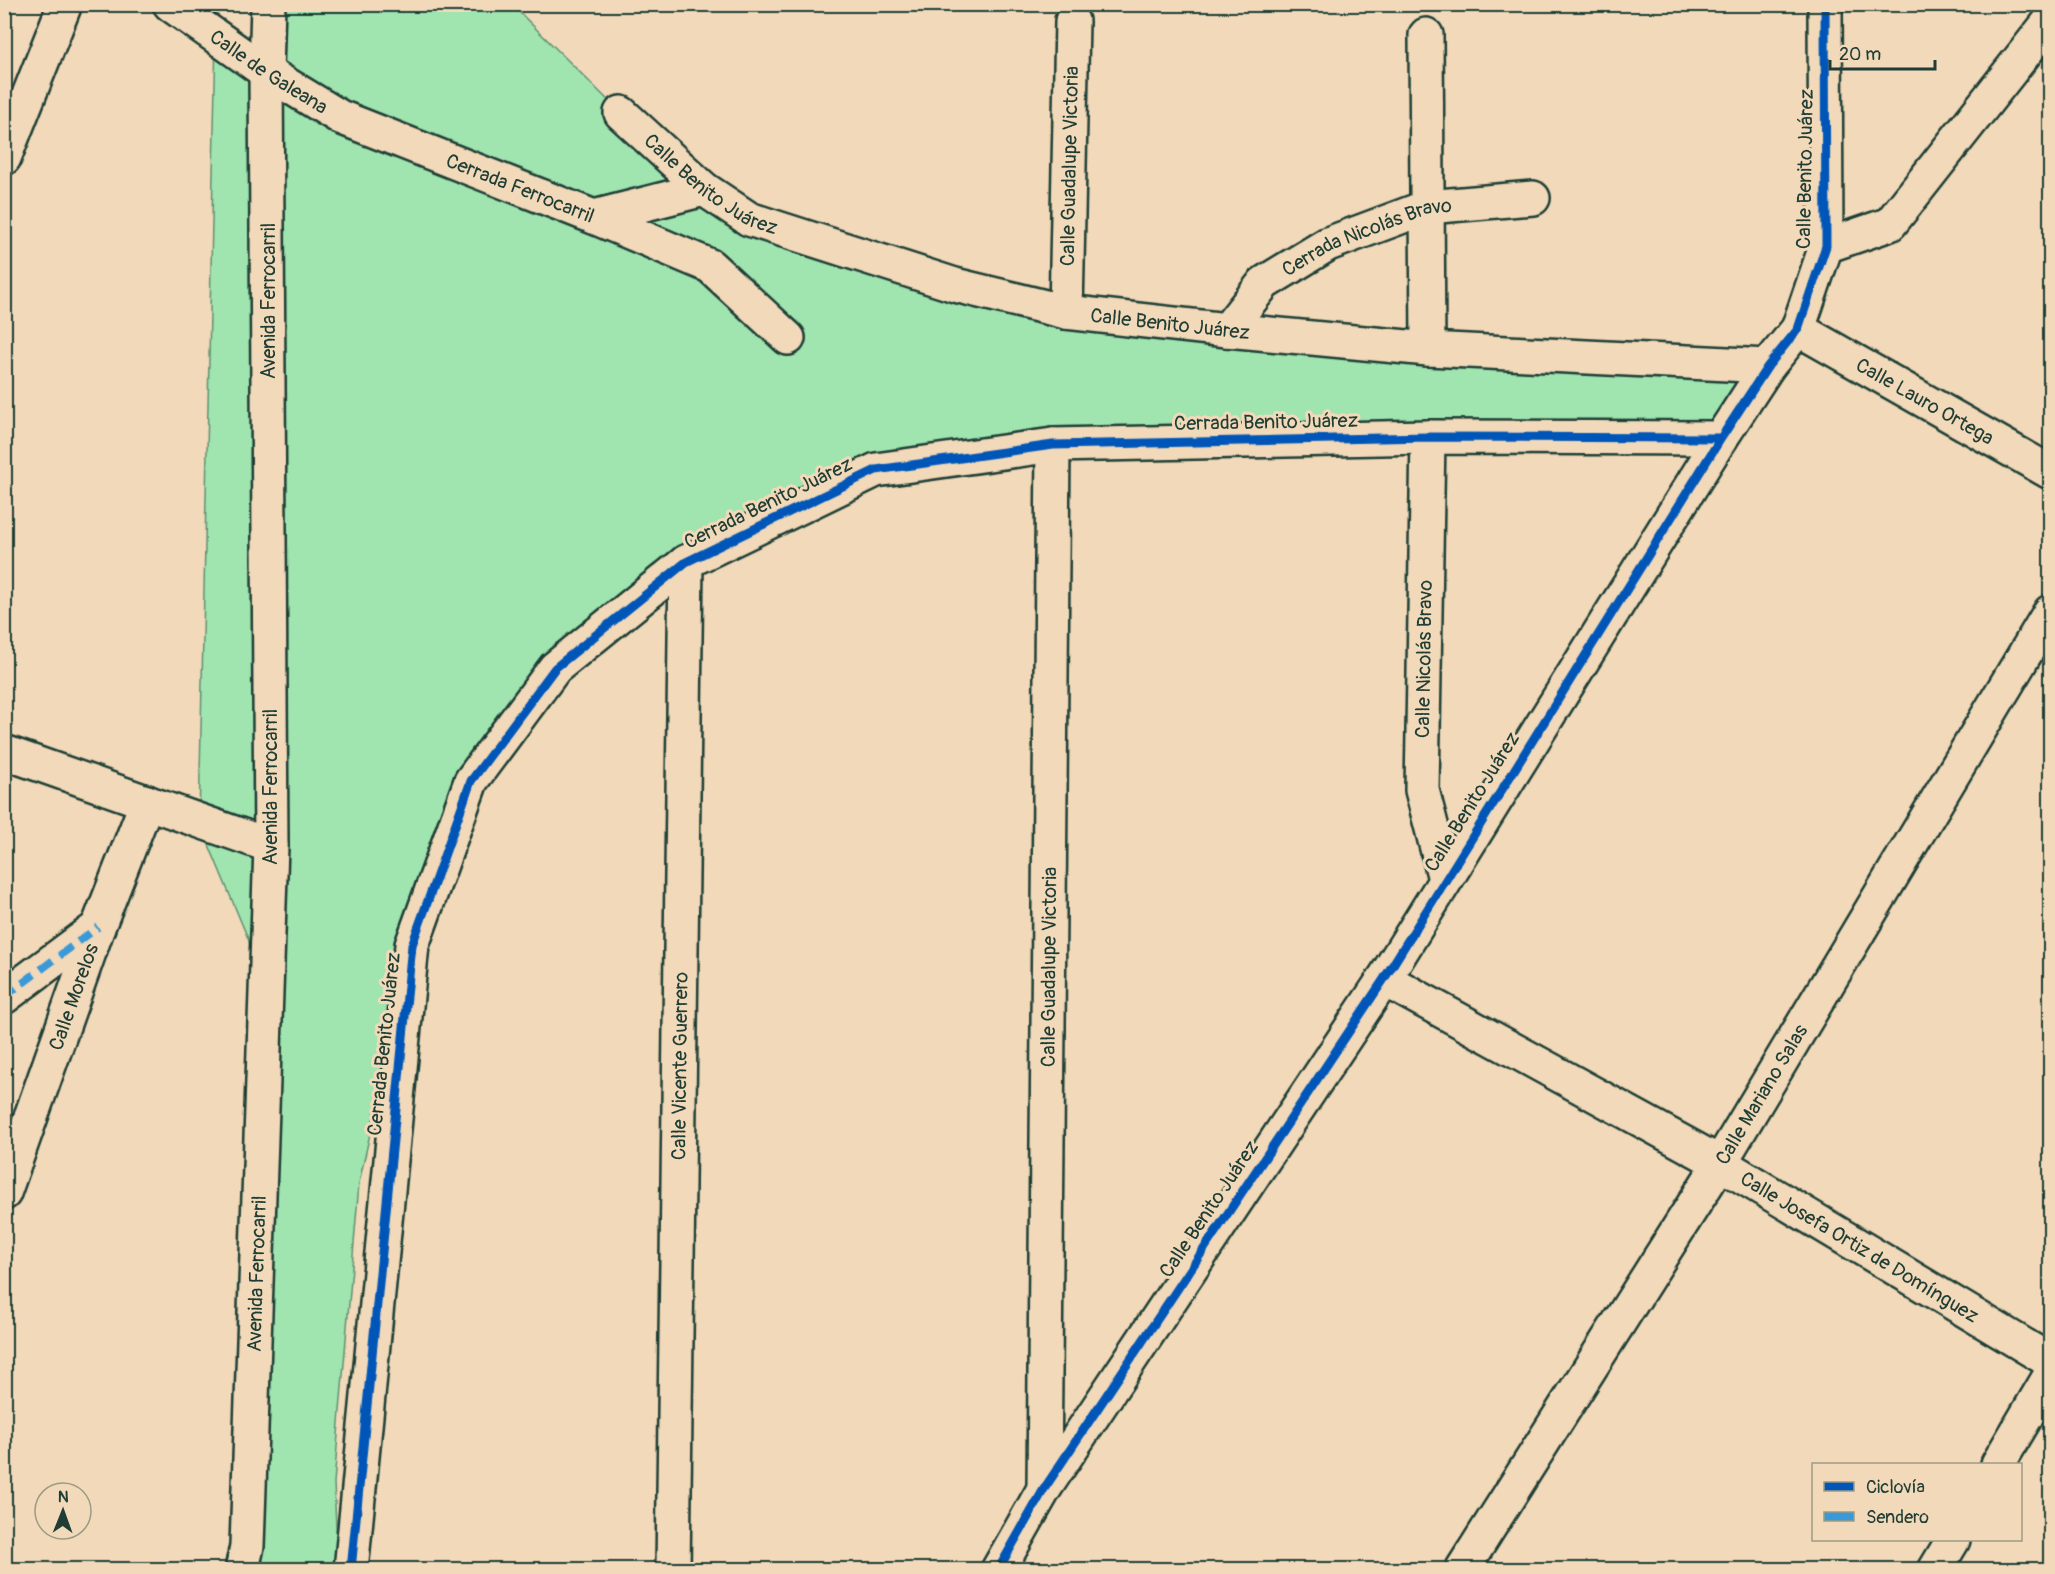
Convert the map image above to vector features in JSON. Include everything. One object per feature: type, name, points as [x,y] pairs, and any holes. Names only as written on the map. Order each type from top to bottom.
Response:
[{"type":"street","points":[[4,158],[65,4]]},
{"type":"street","name":"Calle de Galeana","points":[[170,4],[266,72],[340,117]]},
{"type":"street","name":"Avenida Ferrocarril","points":[[242,1569],[247,1546],[271,846],[266,72],[268,4]]},
{"type":"street","name":"Calle Benito Juárez","points":[[998,1569],[1044,1489],[1384,979],[1721,438],[1768,366],[1798,329],[1826,246],[1825,4]]},
{"type":"street","name":"Calle Guadalupe Victoria","points":[[1066,312],[1072,21]]},
{"type":"street","points":[[1826,246],[1890,224],[2050,21]]},
{"type":"street","points":[[1426,35],[1428,349]]},
{"type":"street","name":"Calle Benito Juárez","points":[[621,113],[704,189],[748,219],[955,285],[1066,312],[1428,349],[1768,366]]},
{"type":"street","name":"Cerrada Ferrocarril","points":[[340,117],[594,217],[704,189]]},
{"type":"street","name":"Cerrada Nicolás Bravo","points":[[1227,330],[1264,283],[1328,244],[1426,207],[1533,198]]},
{"type":"street","points":[[594,217],[710,266],[788,338]]},
{"type":"street","name":"Calle Lauro Ortega","points":[[1798,329],[2050,472]]},
{"type":"street","name":"Cerrada Benito Juárez","points":[[351,1569],[412,945],[471,781],[555,668],[686,562],[876,470],[1053,445],[1428,437],[1721,438]]},
{"type":"street","name":"Calle Nicolás Bravo","points":[[1428,437],[1422,790],[1445,879]]},
{"type":"street","name":"Calle Guadalupe Victoria","points":[[1044,1489],[1053,445]]},
{"type":"street","name":"Calle Vicente Guerrero","points":[[673,1569],[686,562]]},
{"type":"street","name":"Calle Mariano Salas","points":[[1462,1569],[1720,1163],[2050,612]]},
{"type":"street","points":[[4,752],[271,846]]},
{"type":"street","name":"Calle Morelos","points":[[4,1193],[98,927],[147,802]]},
{"type":"street","points":[[4,997],[98,927]]},
{"type":"street","name":"Calle Josefa Ortiz de Domínguez","points":[[1384,979],[1720,1163],[2050,1361]]},
{"type":"street","points":[[1999,1463],[2050,1376]]},
{"type":"street","points":[[1935,1569],[1952,1541]]},
{"type":"green space","points":[[268,5],[512,5],[621,113],[704,189],[1066,312],[1768,366],[1721,438],[1428,437],[876,470],[686,562],[555,668],[471,781],[412,945],[359,1183],[334,1483],[338,1569],[242,1569],[267,984],[199,821],[216,37],[266,72]]},
{"type":"marked path","points":[[4,997],[98,927]]},
{"type":"cycle path","points":[[998,1570],[1044,1489],[1384,979],[1721,438],[1768,366],[1798,329],[1826,246],[1825,4]]},
{"type":"cycle path","points":[[351,1570],[412,945],[471,781],[555,668],[686,562],[876,470],[1053,445],[1428,437],[1721,438]]}]
